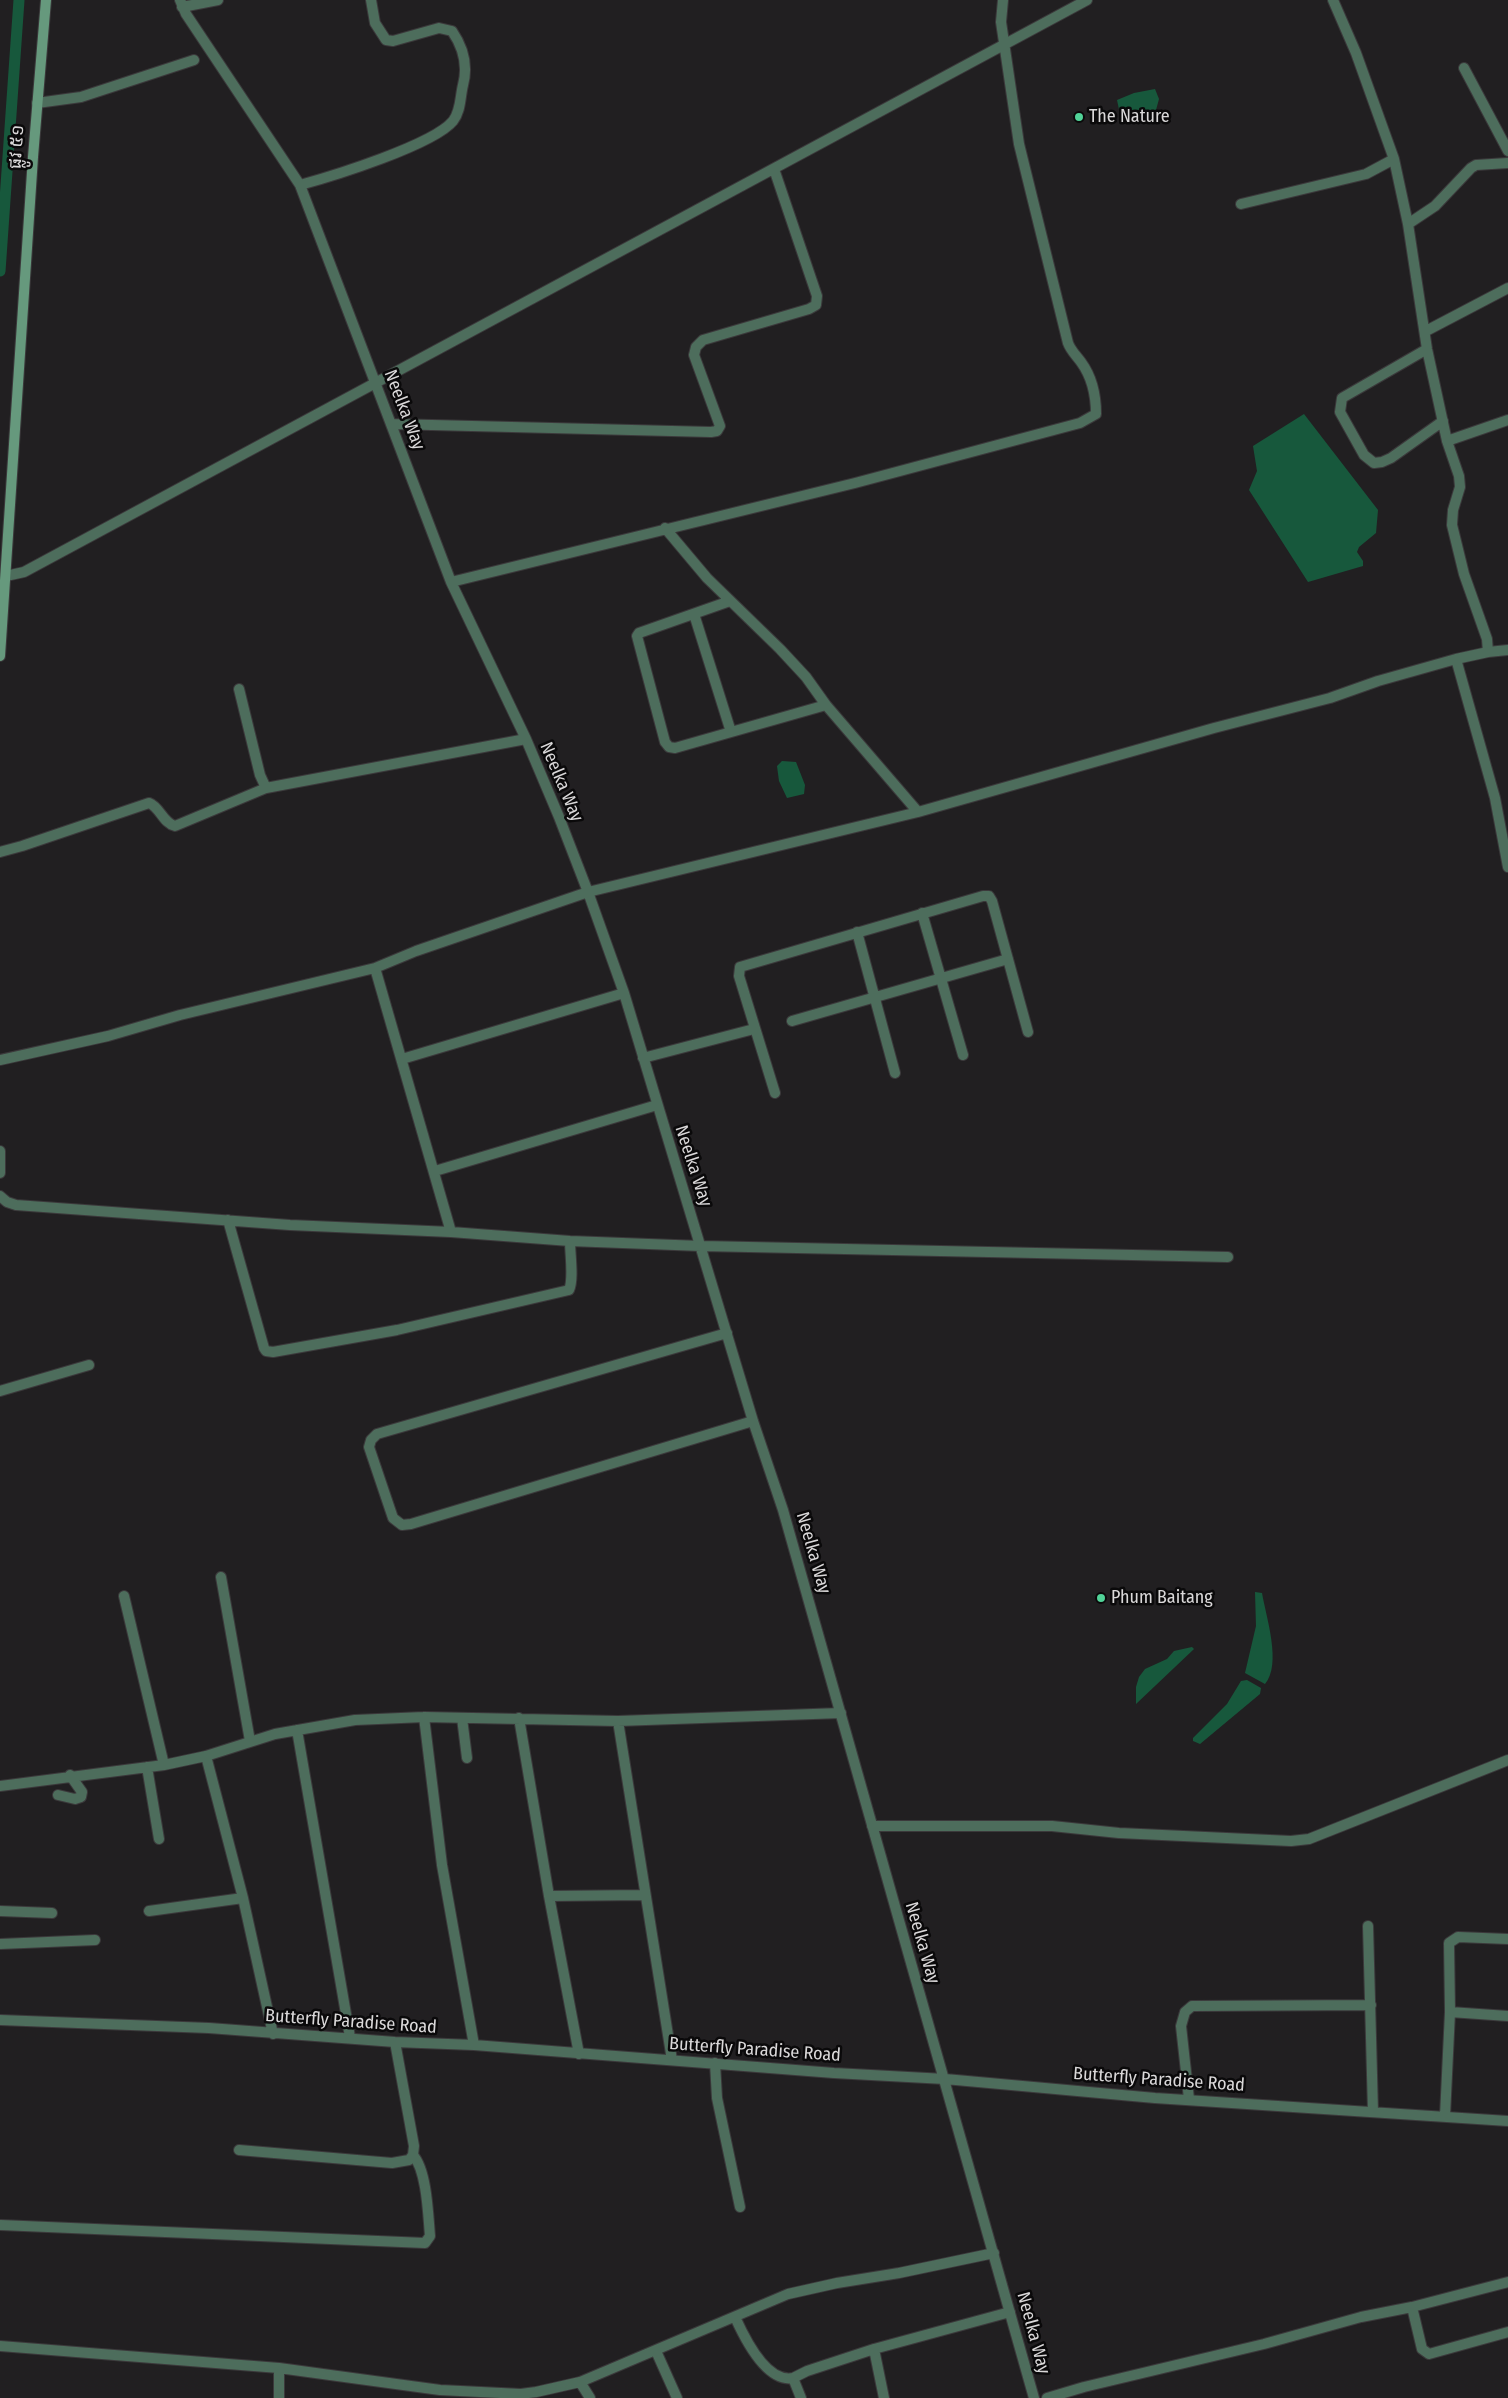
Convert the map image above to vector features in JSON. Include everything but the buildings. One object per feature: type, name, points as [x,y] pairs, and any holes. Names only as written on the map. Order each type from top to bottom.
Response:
[{"type":"main road","name":"ផ្លូវ ៥១","points":[[0,656],[37,102],[46,0]]},
{"type":"street","points":[[181,3],[218,0]]},
{"type":"street","points":[[300,185],[335,176],[423,141],[443,130],[458,112],[465,78],[464,56],[452,31],[439,28],[393,41],[386,40],[375,23],[371,0]]},
{"type":"street","points":[[451,582],[855,482],[1080,422],[1096,414],[1092,384],[1084,367],[1068,343],[1057,294],[1039,230],[1020,144],[1004,46],[1001,16],[1003,0]]},
{"type":"street","points":[[6,576],[24,572],[1087,0]]},
{"type":"street","points":[[1333,0],[1356,53],[1394,159],[1408,224],[1426,330],[1427,349],[1447,441],[1459,476],[1460,487],[1453,510],[1452,525],[1464,574],[1487,639],[1488,652]]},
{"type":"street","name":"Neelka Way","points":[[181,3],[300,185],[451,582],[526,739],[588,892],[624,993],[656,1104],[702,1246],[753,1421],[783,1510],[1034,2398]]},
{"type":"street","points":[[37,102],[81,97],[194,60]]},
{"type":"street","points":[[1464,68],[1508,151]]},
{"type":"street","points":[[1241,204],[1366,174],[1394,159]]},
{"type":"street","points":[[1408,224],[1435,206],[1471,168],[1476,165],[1508,163]]},
{"type":"street","points":[[392,424],[717,431],[720,426],[694,355],[696,347],[703,340],[810,309],[816,305],[817,296],[774,169]]},
{"type":"street","points":[[1426,330],[1508,288]]},
{"type":"street","points":[[1427,349],[1342,398],[1340,412],[1364,455],[1374,463],[1391,458],[1443,422]]},
{"type":"street","points":[[1447,441],[1508,420]]},
{"type":"street","points":[[665,528],[706,578],[780,649],[806,677],[826,705],[918,812]]},
{"type":"street","points":[[730,601],[639,633],[637,636],[665,742],[669,747],[675,748],[826,705]]},
{"type":"street","points":[[694,614],[732,732]]},
{"type":"street","points":[[0,1060],[108,1036],[180,1015],[376,968],[416,951],[588,892],[918,812],[1214,728],[1330,698],[1378,681],[1456,659],[1508,650]]},
{"type":"street","points":[[1456,659],[1495,798],[1508,867]]},
{"type":"street","points":[[239,689],[260,775],[266,788]]},
{"type":"street","points":[[0,852],[149,804],[155,806],[170,824],[180,825],[266,788],[526,739]]},
{"type":"street","points":[[775,1093],[739,976],[740,967],[983,896],[988,896],[992,901],[1028,1032]]},
{"type":"street","points":[[922,913],[963,1055]]},
{"type":"street","points":[[857,932],[895,1073]]},
{"type":"street","points":[[792,1021],[1008,959]]},
{"type":"street","points":[[376,968],[452,1232]]},
{"type":"street","points":[[402,1059],[624,993]]},
{"type":"street","points":[[643,1058],[754,1029]]},
{"type":"street","points":[[435,1171],[656,1104]]},
{"type":"street","points":[[0,1151],[0,1173]]},
{"type":"street","points":[[0,1196],[7,1202],[16,1205],[290,1225],[452,1232],[570,1241],[702,1246],[1228,1257]]},
{"type":"street","points":[[228,1220],[264,1348],[266,1351],[273,1352],[396,1330],[569,1290],[572,1283],[569,1264],[570,1241]]},
{"type":"street","points":[[726,1333],[377,1434],[369,1447],[393,1518],[402,1525],[412,1524],[753,1421]]},
{"type":"street","points":[[0,1391],[89,1365]]},
{"type":"street","points":[[221,1577],[250,1741]]},
{"type":"street","points":[[124,1596],[164,1765]]},
{"type":"street","points":[[0,1786],[70,1775],[164,1765],[206,1756],[250,1741],[297,1730],[355,1720],[424,1717],[618,1721],[841,1713]]},
{"type":"street","points":[[424,1717],[442,1865],[474,2045]]},
{"type":"street","points":[[462,1718],[467,1758]]},
{"type":"street","points":[[519,1718],[549,1896],[579,2054]]},
{"type":"street","points":[[618,1721],[644,1895],[672,2060]]},
{"type":"street","points":[[297,1730],[350,2038]]},
{"type":"street","points":[[206,1756],[243,1898],[273,2034]]},
{"type":"street","points":[[872,1826],[1052,1826],[1119,1833],[1291,1841],[1309,1839],[1508,1760]]},
{"type":"street","points":[[147,1767],[160,1839]]},
{"type":"street","points":[[58,1795],[75,1799],[81,1797],[82,1792],[70,1775]]},
{"type":"street","points":[[549,1896],[644,1895]]},
{"type":"street","points":[[149,1911],[243,1898]]},
{"type":"street","points":[[0,1911],[52,1913]]},
{"type":"street","points":[[1368,1926],[1373,2112]]},
{"type":"street","points":[[1445,2116],[1450,2012],[1449,1943],[1458,1937],[1508,1939]]},
{"type":"street","points":[[0,1944],[94,1940]]},
{"type":"street","points":[[1189,2099],[1182,2026],[1185,2012],[1192,2006],[1371,2005]]},
{"type":"street","points":[[1450,2012],[1508,2016]]},
{"type":"street","name":"Butterfly Paradise Road","points":[[0,2020],[209,2028],[395,2042],[474,2045],[944,2079],[1155,2098],[1508,2121]]},
{"type":"street","points":[[239,2150],[392,2163],[403,2163],[409,2160],[413,2155],[414,2146],[395,2042]]},
{"type":"street","points":[[715,2063],[717,2098],[740,2207]]},
{"type":"street","points":[[0,2226],[425,2243],[430,2236],[428,2215],[420,2163],[413,2155]]},
{"type":"street","points":[[0,2346],[279,2368],[440,2394],[521,2396],[580,2382],[788,2294],[994,2253]]},
{"type":"street","points":[[1048,2398],[1084,2387],[1264,2344],[1361,2317],[1412,2307],[1508,2282]]},
{"type":"street","points":[[1412,2307],[1422,2349],[1429,2354],[1508,2332]]},
{"type":"street","points":[[735,2317],[753,2350],[762,2362],[778,2377],[786,2379],[874,2349],[1010,2312]]},
{"type":"street","points":[[874,2349],[884,2398]]},
{"type":"street","points":[[656,2351],[677,2398]]},
{"type":"street","points":[[279,2368],[279,2398]]},
{"type":"street","points":[[793,2378],[801,2398]]},
{"type":"street","points":[[580,2382],[590,2398]]},
{"type":"shaded area","points":[[1155,89],[1159,99],[1156,110],[1124,120],[1120,114],[1117,100],[1134,93]]},
{"type":"shaded area","points":[[1304,414],[1378,510],[1376,533],[1359,547],[1357,552],[1363,561],[1363,566],[1308,582],[1249,490],[1257,471],[1253,446]]},
{"type":"shaded area","points":[[782,761],[796,762],[805,785],[804,794],[787,798],[779,781],[777,766]]},
{"type":"shaded area","points":[[1255,1592],[1262,1593],[1273,1653],[1270,1675],[1265,1684],[1245,1673],[1256,1626]]},
{"type":"shaded area","points":[[1192,1647],[1194,1649],[1136,1704],[1136,1687],[1139,1677],[1145,1669],[1167,1659],[1174,1651]]},
{"type":"shaded area","points":[[1247,1680],[1261,1688],[1260,1694],[1200,1744],[1193,1741],[1193,1738],[1227,1704],[1241,1681]]},
{"type":"waterway","points":[[0,271],[19,0]]},
{"type":"place","name":"The Nature","points":[[1079,117]]},
{"type":"place","name":"Phum Baitang","points":[[1101,1598]]}]
